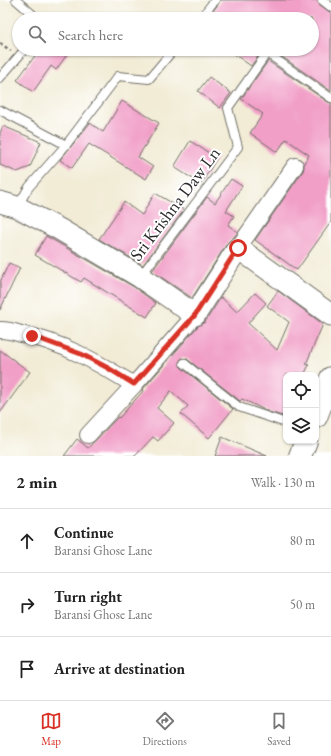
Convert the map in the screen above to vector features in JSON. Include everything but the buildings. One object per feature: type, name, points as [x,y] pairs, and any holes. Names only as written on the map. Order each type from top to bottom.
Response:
[{"type":"main road","points":[[319,409],[331,378]]},
{"type":"main road","points":[[300,456],[305,444]]},
{"type":"street","points":[[88,435],[195,315],[238,248],[295,166]]},
{"type":"street","points":[[8,205],[59,229],[140,276],[195,315]]},
{"type":"street","points":[[238,248],[331,315]]},
{"type":"street","points":[[0,329],[32,336],[81,354],[134,384]]},
{"type":"lane","points":[[16,0],[30,12]]},
{"type":"lane","points":[[206,12],[216,0]]},
{"type":"lane","points":[[322,0],[331,7]]},
{"type":"lane","points":[[0,78],[19,56]]},
{"type":"lane","points":[[8,205],[29,187],[66,145],[118,76],[149,79],[168,56]]},
{"type":"lane","name":"Sri Krishna Daw Ln","points":[[140,276],[238,147],[228,108],[265,56]]},
{"type":"lane","name":"Sri Krishna Daw Ln","points":[[271,56],[331,98]]},
{"type":"lane","points":[[0,110],[66,145]]},
{"type":"lane","points":[[184,363],[239,407],[283,422]]},
{"type":"route","points":[[32,336],[81,354],[134,384],[195,315],[238,248]]}]
